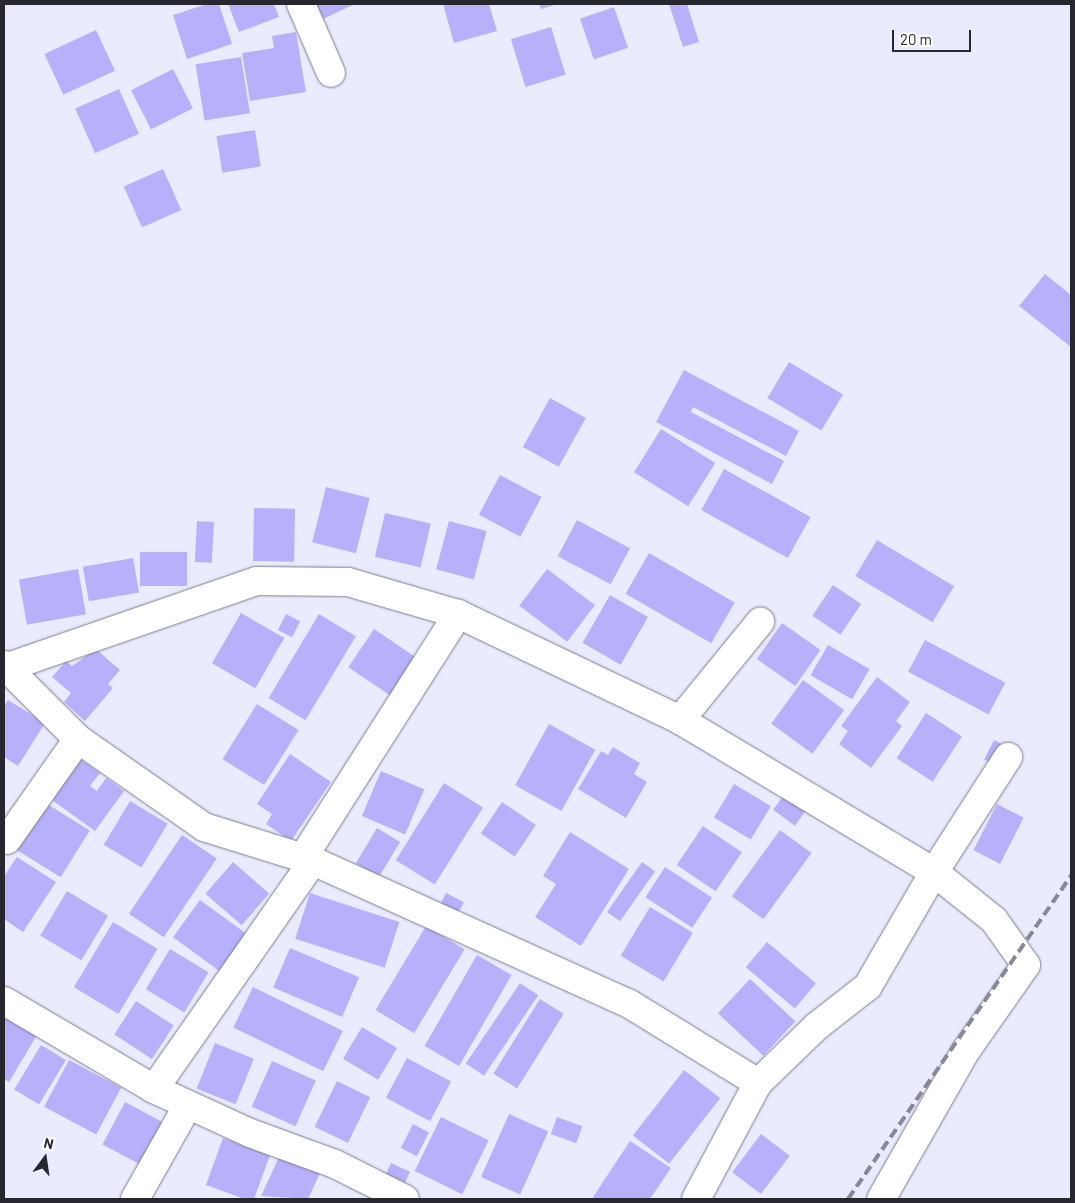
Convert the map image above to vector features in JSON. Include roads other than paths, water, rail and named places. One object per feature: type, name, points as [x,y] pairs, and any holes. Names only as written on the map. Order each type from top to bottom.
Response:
[{"type":"street","points":[[301,4],[331,73]]},
{"type":"street","points":[[758,1083],[628,1003],[309,858],[204,828],[78,739],[6,666],[257,581],[348,582],[458,614],[680,720],[934,872],[994,920],[1026,966],[965,1052],[881,1199]]},
{"type":"street","points":[[154,1089],[309,858],[458,614]]},
{"type":"street","points":[[680,720],[760,622]]},
{"type":"street","points":[[7,840],[78,739]]},
{"type":"street","points":[[696,1199],[758,1083],[817,1026],[868,986],[934,872],[1008,756]]},
{"type":"street","points":[[4,1001],[154,1089],[188,1105],[335,1164],[405,1199]]},
{"type":"street","points":[[134,1199],[188,1105]]},
{"type":"railway","points":[[848,1199],[1071,876]]}]
